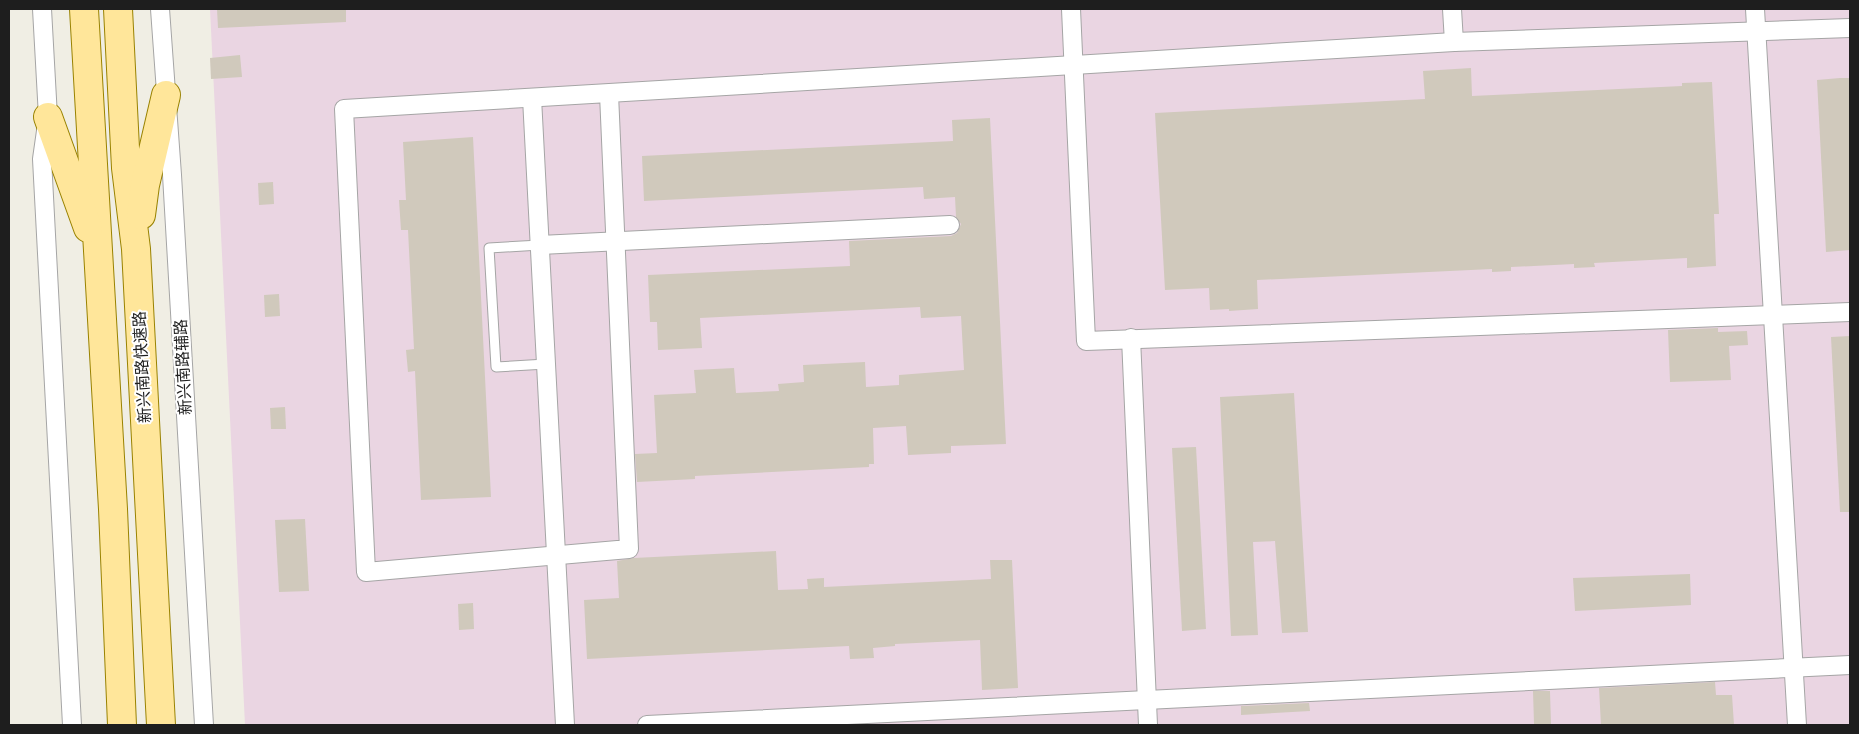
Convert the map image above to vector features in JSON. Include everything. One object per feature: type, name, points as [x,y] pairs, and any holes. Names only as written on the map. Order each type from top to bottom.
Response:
[{"type":"main road","points":[[84,9],[113,509],[122,725]]},
{"type":"main road","name":"新兴南路快速路","points":[[118,9],[126,168],[136,249],[161,725]]},
{"type":"main road","points":[[136,249],[145,185],[166,95]]},
{"type":"main road","points":[[48,117],[98,257]]},
{"type":"street","points":[[42,9],[48,117],[42,159],[72,725]]},
{"type":"street","name":"新兴南路辅路","points":[[160,9],[204,725]]},
{"type":"street","points":[[1071,9],[1086,341],[1850,312]]},
{"type":"street","points":[[1452,9],[1454,42]]},
{"type":"street","points":[[1755,9],[1797,725]]},
{"type":"street","points":[[608,94],[629,549],[366,572],[344,110],[1454,42],[1850,28]]},
{"type":"street","points":[[532,98],[565,725]]},
{"type":"street","points":[[540,245],[950,225]]},
{"type":"street","points":[[1131,338],[1148,725]]},
{"type":"street","points":[[647,725],[1850,665]]},
{"type":"lane","points":[[540,245],[489,248],[492,308],[496,367],[546,364]]},
{"type":"shaded area","points":[[210,9],[1850,9],[1850,725],[245,725]]},
{"type":"building","points":[[217,9],[346,9],[346,22],[218,28]]},
{"type":"building","points":[[240,55],[242,77],[211,79],[210,58]]},
{"type":"building","points":[[1471,68],[1472,96],[1682,86],[1682,83],[1712,82],[1719,214],[1714,214],[1716,266],[1687,268],[1687,258],[1594,263],[1595,267],[1574,268],[1574,264],[1511,267],[1511,271],[1492,272],[1492,269],[1257,280],[1258,309],[1229,311],[1229,309],[1210,310],[1209,288],[1165,290],[1155,113],[1425,99],[1423,71]]},
{"type":"building","points":[[1850,78],[1850,250],[1826,252],[1817,80]]},
{"type":"building","points":[[990,118],[1006,444],[951,446],[951,453],[908,455],[906,426],[873,428],[874,464],[869,464],[869,467],[695,476],[695,479],[637,482],[635,454],[657,453],[654,395],[696,393],[694,370],[734,368],[736,393],[779,391],[778,384],[804,382],[803,365],[865,362],[866,387],[899,385],[899,375],[964,370],[961,316],[921,318],[920,307],[700,318],[702,348],[658,350],[657,322],[650,322],[648,275],[850,266],[849,241],[951,236],[957,233],[961,224],[956,217],[955,197],[924,199],[923,187],[644,201],[642,156],[953,141],[952,120]]},
{"type":"building","points":[[473,137],[491,497],[421,500],[415,371],[408,372],[406,350],[414,349],[408,230],[401,230],[399,200],[406,200],[403,142]]},
{"type":"building","points":[[273,182],[274,204],[259,205],[258,183]]},
{"type":"building","points":[[279,294],[280,316],[265,317],[264,295]]},
{"type":"building","points":[[1718,328],[1718,332],[1747,331],[1748,345],[1729,346],[1731,380],[1670,382],[1668,330]]},
{"type":"building","points":[[1850,336],[1850,512],[1840,512],[1831,337]]},
{"type":"building","points":[[1294,393],[1308,632],[1282,633],[1275,541],[1253,542],[1258,635],[1231,636],[1220,397]]},
{"type":"building","points":[[285,407],[286,429],[271,429],[270,408]]},
{"type":"building","points":[[1196,447],[1206,629],[1182,631],[1172,448]]},
{"type":"building","points":[[305,519],[309,591],[279,592],[275,520]]},
{"type":"building","points":[[776,551],[778,590],[808,589],[807,579],[824,578],[824,587],[991,579],[990,560],[1012,560],[1018,688],[982,690],[980,640],[895,644],[895,646],[873,648],[874,658],[850,659],[849,646],[587,659],[584,600],[619,598],[617,561],[634,558]]},
{"type":"building","points":[[1690,574],[1691,605],[1575,611],[1573,578]]},
{"type":"building","points":[[473,603],[474,629],[459,630],[458,604]]},
{"type":"building","points":[[1715,682],[1716,695],[1732,695],[1734,725],[1601,725],[1599,688]]},
{"type":"building","points":[[1533,691],[1550,691],[1551,724],[1534,724]]},
{"type":"building","points":[[1309,703],[1310,711],[1241,715],[1241,706]]}]
